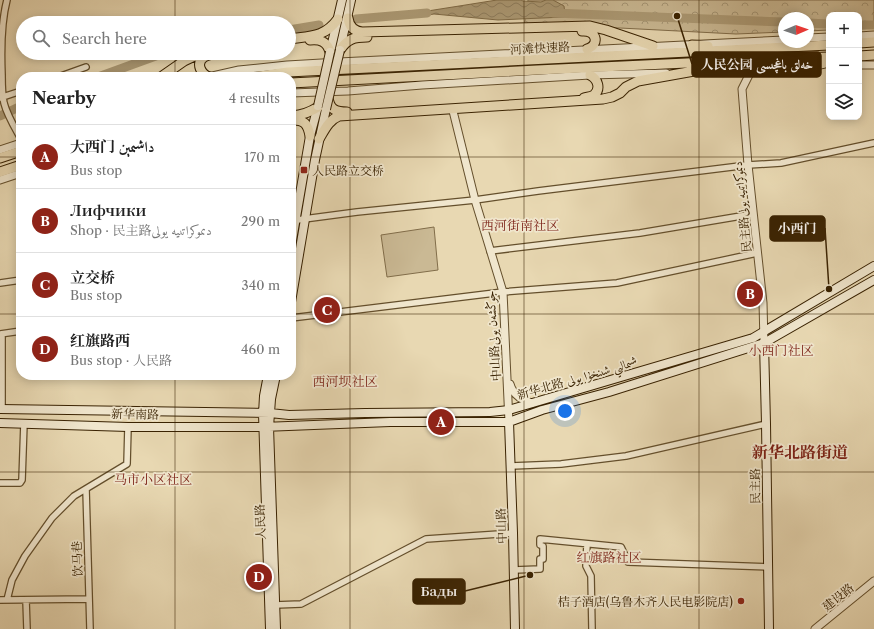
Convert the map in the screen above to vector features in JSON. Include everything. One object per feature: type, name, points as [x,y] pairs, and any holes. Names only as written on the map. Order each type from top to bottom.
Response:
[{"type":"highway","points":[[348,18],[348,22],[353,29],[362,32],[590,26],[653,46]]},
{"type":"highway","points":[[296,38],[319,34],[326,31],[333,26],[338,19]]},
{"type":"highway","points":[[340,50],[348,41],[360,37],[586,31],[592,33],[595,38],[594,44],[587,49]]},
{"type":"highway","points":[[296,42],[322,41],[329,47],[330,52]]},
{"type":"highway","points":[[862,43],[874,42]]},
{"type":"highway","points":[[692,45],[743,49]]},
{"type":"highway","name":"河滩快速路","points":[[288,72],[826,45]]},
{"type":"highway","points":[[862,56],[874,55]]},
{"type":"highway","name":"河滩快速路","points":[[296,83],[826,57]]},
{"type":"highway","points":[[168,72],[186,60]]},
{"type":"highway","points":[[201,72],[200,62],[202,60]]},
{"type":"highway","points":[[296,119],[304,122],[315,137],[329,122],[340,116],[603,99],[620,93],[626,87],[638,81],[751,60]]},
{"type":"highway","points":[[804,68],[826,63]]},
{"type":"highway","points":[[328,98],[330,106],[341,112],[584,98],[593,95],[597,90],[598,83],[590,75]]},
{"type":"highway","points":[[296,116],[302,116],[321,107]]},
{"type":"highway","points":[[0,158],[16,153]]},
{"type":"highway","points":[[0,172],[16,167]]},
{"type":"main road","points":[[296,210],[315,137],[330,52],[342,0]]},
{"type":"main road","points":[[321,107],[328,98],[351,0]]},
{"type":"main road","points":[[296,270],[315,137]]},
{"type":"main road","name":"新华北路 شىمالىي شىنخۇا يولى","points":[[266,413],[289,415],[364,412],[490,412],[509,410],[753,338],[874,266]]},
{"type":"main road","name":"新华北路 شىمالىي شىنخۇا يولى","points":[[266,427],[390,422],[509,422],[542,410],[609,392],[764,343],[874,280]]},
{"type":"main road","name":"民主路","points":[[764,343],[769,629]]},
{"type":"main road","points":[[266,413],[264,396],[267,380]]},
{"type":"main road","points":[[266,413],[275,380]]},
{"type":"main road","name":"新华南路","points":[[1,409],[266,413]]},
{"type":"main road","name":"人民路","points":[[266,413],[270,629]]},
{"type":"main road","name":"中山路","points":[[509,422],[515,629]]},
{"type":"main road","name":"新华南路","points":[[0,423],[128,427],[266,427]]},
{"type":"main road","name":"人民路","points":[[266,427],[276,629]]},
{"type":"street","points":[[6,0],[4,12],[1,98],[16,131]]},
{"type":"street","points":[[862,36],[874,35]]},
{"type":"street","points":[[814,38],[826,37]]},
{"type":"street","points":[[231,72],[287,65],[778,40]]},
{"type":"street","points":[[862,65],[874,64]]},
{"type":"street","points":[[72,72],[86,67]]},
{"type":"street","points":[[296,93],[348,91],[590,75],[751,71],[826,67]]},
{"type":"street","name":"民主路دىموكراتىيە يولى","points":[[751,71],[742,88],[748,165],[763,303],[764,343]]},
{"type":"street","points":[[1,98],[16,93]]},
{"type":"street","name":"中山路جوڭشەن يولى","points":[[453,110],[475,200],[503,292],[509,422]]},
{"type":"street","points":[[296,220],[357,212],[475,200],[748,165],[781,163],[874,143]]},
{"type":"street","points":[[0,150],[16,145]]},
{"type":"street","points":[[0,180],[16,175]]},
{"type":"street","points":[[490,251],[640,233],[753,214]]},
{"type":"street","points":[[296,317],[503,292],[617,283],[758,253]]},
{"type":"street","points":[[0,283],[16,281]]},
{"type":"street","points":[[1,409],[1,334],[16,332]]},
{"type":"street","points":[[507,374],[511,389],[516,396],[523,401],[532,403]]},
{"type":"street","points":[[510,444],[510,435],[513,427],[519,419]]},
{"type":"street","points":[[0,483],[20,483],[22,480],[24,424]]},
{"type":"street","points":[[511,466],[561,464],[626,456],[766,424]]},
{"type":"street","points":[[7,600],[12,580],[25,556],[52,518],[74,496],[127,464],[128,427]]},
{"type":"street","name":"饮马巷","points":[[86,489],[90,629]]},
{"type":"street","points":[[275,605],[301,604],[426,539],[513,533]]},
{"type":"street","points":[[514,570],[540,569],[540,559],[543,559],[544,546],[540,545],[540,539],[621,547],[628,562],[768,567]]},
{"type":"street","points":[[587,544],[586,566],[590,576],[592,629]]},
{"type":"street","name":"建设路","points":[[815,629],[874,581]]},
{"type":"street","points":[[0,600],[89,599]]},
{"type":"street","points":[[26,600],[27,629]]},
{"type":"green space","points":[[528,0],[874,0],[874,28],[862,29],[862,12],[826,12],[826,30],[814,31],[814,12],[778,12],[778,32],[736,34],[620,28],[524,26]]},
{"type":"green space","points":[[434,227],[438,270],[387,277],[381,235]]},
{"type":"water","points":[[497,0],[541,2],[553,0],[564,6],[565,14],[564,17],[498,20],[434,14],[415,17],[415,13]]},
{"type":"waterway","points":[[356,19],[427,13]]},
{"type":"waterway","points":[[553,13],[778,22]]},
{"type":"waterway","points":[[814,23],[826,24]]},
{"type":"waterway","points":[[296,29],[319,25]]},
{"type":"waterway","points":[[862,25],[874,25]]},
{"type":"waterway","points":[[112,72],[145,60]]},
{"type":"waterway","points":[[0,116],[16,108]]},
{"type":"place","name":"人民公园 خەلق باغچىسى","points":[[677,16]]},
{"type":"place","name":"人民路立交桥","points":[[304,170]]},
{"type":"place","name":"小西门","points":[[829,289]]},
{"type":"place","name":"Лифчики","points":[[750,294]]},
{"type":"place","name":"立交桥","points":[[327,310]]},
{"type":"place","name":"大西门 داشىمېن","points":[[441,422]]},
{"type":"place","name":"Бады","points":[[530,575]]},
{"type":"place","name":"红旗路西","points":[[259,577]]},
{"type":"place","name":"桔子酒店(乌鲁木齐人民电影院店)","points":[[741,601]]},
{"type":"district","name":"西河街南社区","points":[[520,225]]},
{"type":"district","name":"小西门社区","points":[[781,350]]},
{"type":"district","name":"西河坝社区","points":[[345,381]]},
{"type":"district","name":"新华北路街道","points":[[800,452]]},
{"type":"district","name":"马市小区社区","points":[[153,479]]},
{"type":"district","name":"红旗路社区","points":[[609,557]]}]
